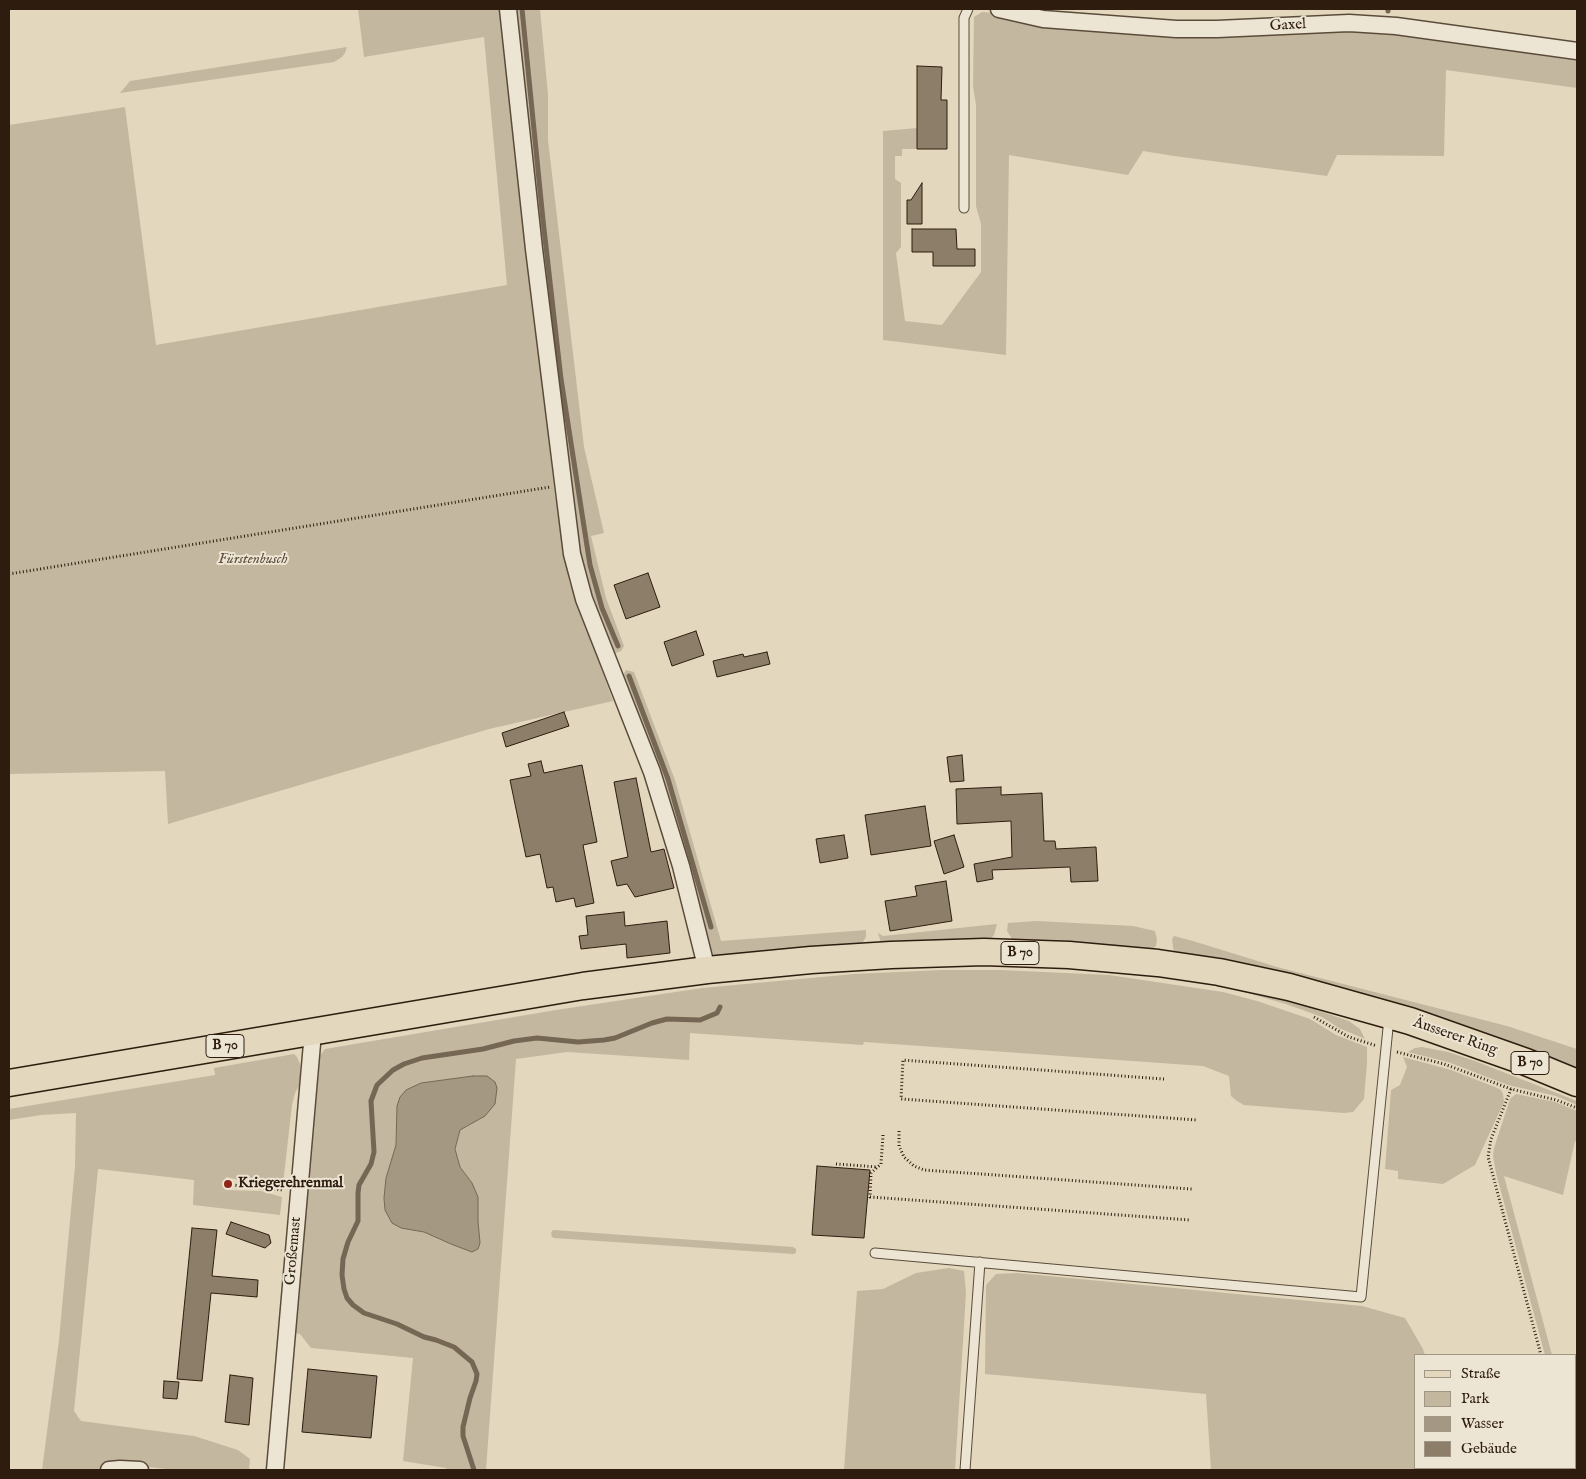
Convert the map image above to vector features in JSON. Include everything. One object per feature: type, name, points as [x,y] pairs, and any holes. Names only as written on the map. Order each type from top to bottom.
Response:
[{"type":"main road","name":"Äusserer Ring","points":[[707,970],[891,954],[984,952],[1069,955],[1158,963],[1219,972],[1330,998],[1389,1015],[1526,1062],[1577,1083]]},
{"type":"main road","name":"B 70","points":[[9,1083],[583,986],[707,970]]},
{"type":"street","points":[[508,9],[562,485],[576,575],[652,772],[681,866],[707,970]]},
{"type":"street","name":"Gaxel","points":[[998,9],[1043,19],[1176,29],[1349,23],[1396,26],[1577,51]]},
{"type":"street","name":"Großemast","points":[[275,1470],[313,1032]]},
{"type":"street","points":[[109,1470],[140,1470]]},
{"type":"lane","points":[[964,208],[964,18],[968,9]]},
{"type":"lane","points":[[875,1253],[1361,1297],[1389,1015]]},
{"type":"lane","points":[[965,1470],[980,1262]]},
{"type":"path","points":[[9,574],[562,485]]},
{"type":"path","points":[[1308,1015],[1317,1018],[1334,1030],[1366,1043]]},
{"type":"path","points":[[1406,1054],[1444,1064],[1511,1089],[1548,1098],[1577,1108]]},
{"type":"path","points":[[1164,1079],[903,1060],[901,1099],[1197,1120]]},
{"type":"path","points":[[1511,1089],[1492,1139],[1488,1157],[1541,1354]]},
{"type":"path","points":[[899,1131],[899,1146],[904,1157],[914,1166],[924,1170],[1192,1189]]},
{"type":"path","points":[[883,1135],[881,1164],[871,1173],[870,1197],[1190,1220]]},
{"type":"path","points":[[836,1164],[877,1167]]},
{"type":"path","points":[[232,1185],[299,1192]]},
{"type":"green space","name":"Fürstenbusch","points":[[358,9],[500,9],[555,496],[569,581],[613,701],[489,729],[168,824],[165,771],[9,774],[9,125],[125,107],[156,345],[507,285],[484,37],[364,57]]},
{"type":"green space","points":[[512,9],[540,9],[548,95],[548,140],[584,447],[604,533],[591,536],[606,598],[624,646],[621,651],[610,655],[583,581]]},
{"type":"green space","points":[[982,12],[1034,23],[1343,27],[1577,57],[1577,88],[1446,70],[1444,156],[1337,155],[1327,176],[1143,151],[1128,175],[1009,155],[1006,355],[883,340],[883,131],[917,128],[917,149],[902,149],[902,156],[895,156],[895,179],[901,183],[901,247],[896,253],[905,321],[942,325],[981,272],[981,224],[976,206],[976,105],[973,86],[974,17]]},
{"type":"green space","points":[[347,47],[342,57],[334,62],[120,93],[130,81]]},
{"type":"green space","points":[[626,670],[634,672],[675,780],[721,941],[866,930],[866,937],[861,945],[718,959],[713,954],[706,944],[621,678]]},
{"type":"green space","points":[[1037,921],[1133,926],[1155,931],[1156,946],[1150,951],[1014,942],[1007,931],[1008,923]]},
{"type":"green space","points":[[997,924],[994,935],[987,942],[881,943],[878,933],[883,936]]},
{"type":"green space","points":[[1174,936],[1277,967],[1507,1026],[1577,1049],[1577,1070],[1174,954],[1172,939]]},
{"type":"green space","points":[[941,970],[1001,970],[1109,975],[1223,992],[1310,1019],[1336,1035],[1367,1047],[1364,1099],[1353,1112],[1344,1113],[1244,1105],[1231,1096],[1229,1076],[1203,1066],[864,1042],[863,1045],[690,1033],[689,1060],[567,1052],[516,1059],[486,1470],[447,1470],[446,1468],[403,1461],[413,1358],[311,1348],[300,1334],[290,1332],[318,1058],[325,1049],[556,1010],[702,988],[854,974]],"holes":[[[487,1076],[485,1116],[460,1130],[455,1149],[460,1167],[472,1183],[480,1243],[472,1252],[424,1232],[402,1228],[385,1210],[384,1198],[386,1178],[396,1145],[397,1106],[406,1090],[421,1083]]]},
{"type":"green space","points":[[1216,984],[1275,996],[1349,1021],[1360,1029],[1365,1039],[1339,1028],[1322,1017],[1286,1004]]},
{"type":"green space","points":[[1422,1047],[1448,1052],[1475,1061],[1577,1101],[1577,1105],[1556,1096],[1508,1085],[1448,1062],[1408,1052]]},
{"type":"green space","points":[[294,1054],[300,1064],[300,1084],[292,1105],[283,1184],[257,1184],[226,1177],[225,1190],[261,1191],[282,1197],[280,1215],[193,1205],[194,1180],[98,1169],[74,1411],[81,1421],[194,1436],[238,1450],[250,1459],[249,1470],[177,1470],[138,1466],[92,1470],[42,1470],[59,1340],[75,1166],[76,1113],[41,1115],[9,1120],[9,1109],[215,1075],[214,1068]]},
{"type":"green space","points":[[1403,1057],[1451,1070],[1495,1087],[1501,1090],[1503,1094],[1504,1102],[1475,1165],[1443,1184],[1398,1179],[1398,1171],[1385,1169],[1391,1090],[1400,1085],[1407,1067]]},
{"type":"green space","points":[[1516,1094],[1555,1102],[1577,1111],[1577,1142],[1575,1141],[1563,1195],[1504,1176],[1552,1354],[1545,1354],[1493,1156],[1510,1099]]},
{"type":"green space","points":[[553,1230],[793,1247],[796,1249],[796,1253],[554,1238],[551,1233]]},
{"type":"green space","points":[[949,1268],[964,1271],[966,1293],[955,1470],[844,1470],[857,1291],[883,1289],[916,1273]]},
{"type":"green space","points":[[1017,1273],[1362,1306],[1405,1318],[1425,1354],[1414,1354],[1414,1469],[1558,1470],[1211,1470],[1206,1394],[985,1374],[986,1285],[996,1274]]},
{"type":"water","points":[[487,1076],[495,1082],[497,1088],[495,1104],[485,1116],[460,1130],[455,1149],[460,1167],[472,1183],[478,1197],[480,1243],[478,1249],[472,1252],[424,1232],[401,1228],[392,1223],[385,1210],[384,1198],[386,1178],[396,1145],[397,1106],[400,1097],[406,1090],[421,1083]]},
{"type":"building","points":[[917,66],[942,67],[941,100],[947,100],[947,149],[917,149]]},
{"type":"building","points":[[922,183],[922,224],[907,224],[907,200],[911,200]]},
{"type":"building","points":[[912,229],[956,229],[957,249],[975,249],[975,266],[933,266],[933,252],[912,252]]},
{"type":"building","points":[[648,573],[660,607],[626,619],[614,585]]},
{"type":"building","points":[[696,631],[704,655],[672,666],[664,642]]},
{"type":"building","points":[[767,652],[770,664],[717,677],[713,661],[743,654],[744,657]]},
{"type":"building","points":[[564,712],[569,726],[506,747],[502,733]]},
{"type":"building","points":[[962,755],[964,781],[950,782],[947,757]]},
{"type":"building","points":[[541,761],[544,773],[582,765],[597,842],[583,845],[594,903],[576,907],[574,898],[556,902],[553,887],[547,888],[540,854],[526,857],[510,780],[531,776],[528,764]]},
{"type":"building","points":[[636,778],[651,852],[664,849],[674,888],[635,897],[627,884],[617,886],[611,861],[628,857],[614,782]]},
{"type":"building","points":[[1001,787],[1001,795],[1042,793],[1044,841],[1055,841],[1056,849],[1096,847],[1098,881],[1071,882],[1070,867],[992,870],[993,879],[977,882],[974,864],[1012,857],[1011,821],[957,824],[956,789]]},
{"type":"building","points":[[925,806],[931,846],[871,855],[865,815]]},
{"type":"building","points":[[844,835],[848,858],[820,863],[816,839]]},
{"type":"building","points":[[954,835],[964,867],[944,874],[934,841]]},
{"type":"building","points":[[946,881],[952,921],[890,931],[885,901],[917,896],[915,886]]},
{"type":"building","points":[[624,912],[625,926],[667,921],[670,953],[627,958],[626,944],[581,949],[579,936],[588,935],[586,916]]},
{"type":"building","points":[[817,1166],[870,1170],[864,1238],[812,1235]]},
{"type":"building","points":[[231,1222],[269,1235],[271,1243],[265,1248],[226,1234]]},
{"type":"building","points":[[192,1228],[217,1230],[212,1276],[258,1280],[257,1297],[211,1293],[202,1381],[177,1379]]},
{"type":"building","points":[[308,1369],[377,1376],[371,1438],[302,1432]]},
{"type":"building","points":[[230,1375],[253,1378],[249,1425],[225,1422]]},
{"type":"building","points":[[164,1381],[179,1382],[177,1399],[163,1398]]},
{"type":"waterway","points":[[522,9],[561,379],[590,565],[602,608],[618,646]]},
{"type":"waterway","points":[[629,676],[668,779],[711,927]]},
{"type":"waterway","points":[[474,1470],[463,1436],[463,1427],[477,1374],[472,1362],[454,1347],[364,1313],[347,1298],[344,1289],[342,1275],[343,1259],[348,1242],[358,1221],[359,1185],[371,1164],[374,1152],[371,1101],[377,1085],[393,1070],[422,1058],[483,1049],[514,1041],[537,1038],[578,1042],[604,1040],[615,1038],[667,1019],[700,1020],[717,1013],[720,1007]]},
{"type":"place","name":"Kriegerehrenmal","points":[[228,1184]]}]
